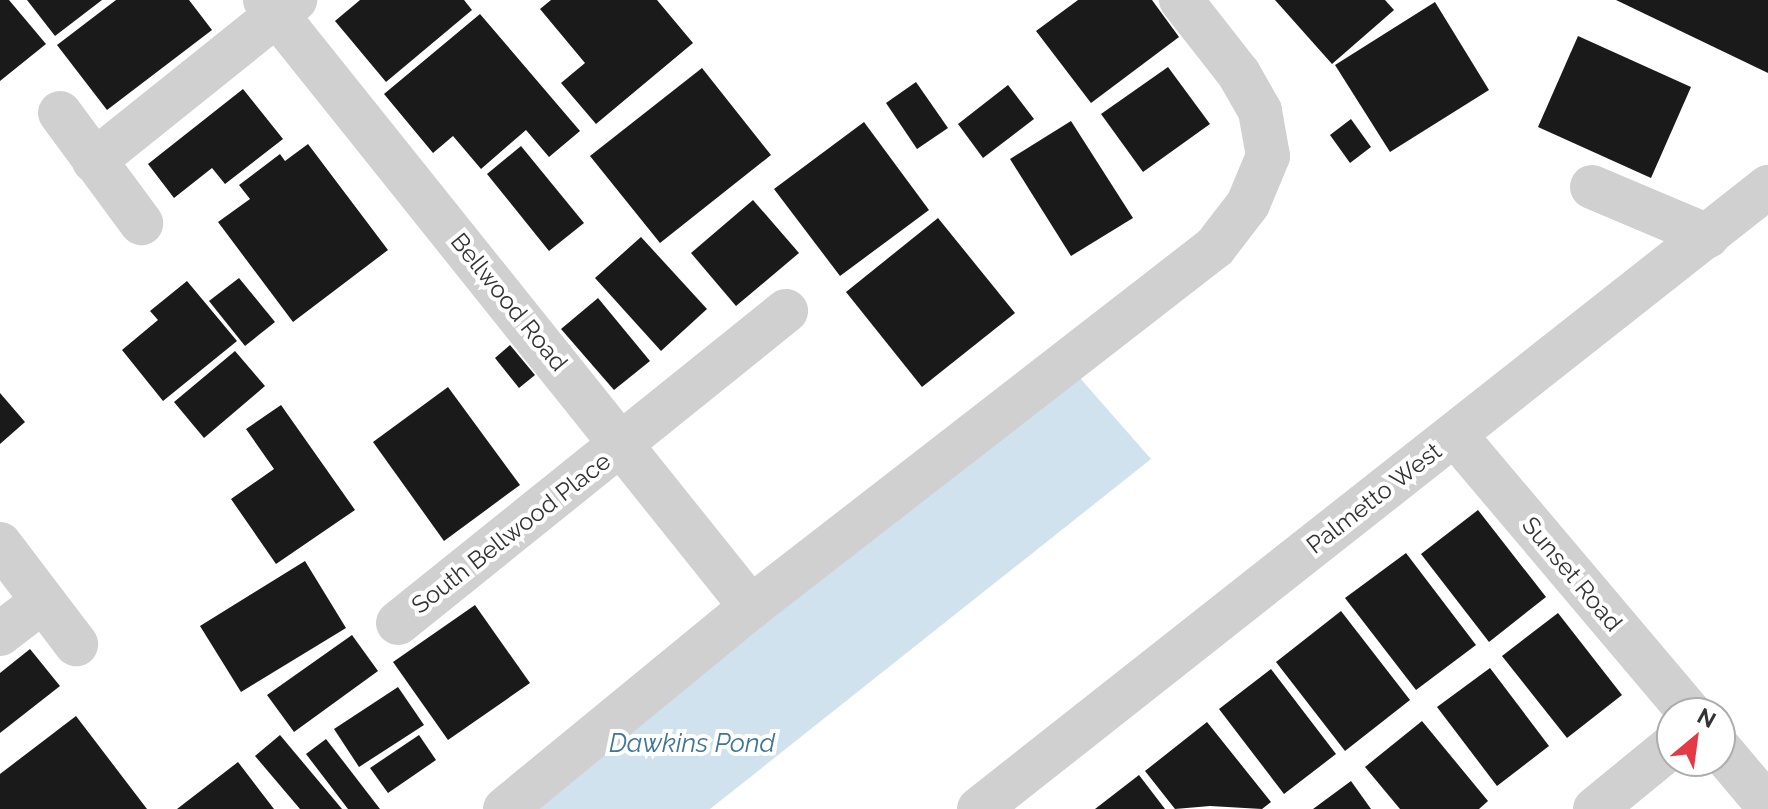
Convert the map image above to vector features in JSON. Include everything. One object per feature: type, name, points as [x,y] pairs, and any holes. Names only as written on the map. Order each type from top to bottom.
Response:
[{"type":"street","points":[[505,809],[751,607],[1215,247],[1248,204],[1268,156],[1260,111],[1239,74],[1181,0]]},
{"type":"street","points":[[94,161],[279,5]]},
{"type":"street","name":"Bellwood Road","points":[[279,5],[751,607]]},
{"type":"street","points":[[60,113],[141,223]]},
{"type":"street","points":[[1592,187],[1708,236]]},
{"type":"street","name":"Palmetto West","points":[[979,809],[1768,187]]},
{"type":"street","name":"South Bellwood Place","points":[[398,623],[786,311]]},
{"type":"street","name":"Sunset Road","points":[[1455,435],[1676,697]]},
{"type":"street","points":[[0,544],[76,644]]},
{"type":"street","points":[[0,634],[43,601]]},
{"type":"street","points":[[1595,809],[1656,759]]},
{"type":"street","points":[[1736,768],[1768,806]]},
{"type":"water","name":"Dawkins Pond","points":[[1072,369],[1151,459],[710,809],[506,809]]},
{"type":"building","points":[[0,0],[9,0],[46,44],[0,81]]},
{"type":"building","points":[[27,0],[102,0],[55,36]]},
{"type":"building","points":[[116,0],[189,0],[212,30],[107,110],[57,45]]},
{"type":"building","points":[[360,0],[464,0],[472,10],[386,82],[335,21]]},
{"type":"building","points":[[551,0],[657,0],[693,43],[596,124],[561,83],[585,63],[540,9]]},
{"type":"building","points":[[1078,0],[1152,0],[1179,37],[1091,103],[1036,31]]},
{"type":"building","points":[[1275,0],[1385,0],[1394,10],[1332,64]]},
{"type":"building","points":[[1616,0],[1768,0],[1768,73]]},
{"type":"building","points":[[1435,2],[1489,90],[1390,152],[1335,65]]},
{"type":"building","points":[[480,14],[580,131],[549,157],[526,130],[481,169],[453,136],[433,153],[384,94]]},
{"type":"building","points":[[1578,36],[1691,87],[1651,178],[1538,127]]},
{"type":"building","points":[[1168,67],[1210,124],[1143,172],[1101,114]]},
{"type":"building","points":[[702,68],[771,155],[660,243],[590,156]]},
{"type":"building","points":[[916,82],[948,128],[917,149],[886,103]]},
{"type":"building","points":[[1008,85],[1034,119],[983,158],[958,124]]},
{"type":"building","points":[[243,89],[283,139],[225,184],[212,168],[174,198],[148,164]]},
{"type":"building","points":[[1351,119],[1371,147],[1350,163],[1330,135]]},
{"type":"building","points":[[1071,121],[1133,218],[1071,256],[1010,159]]},
{"type":"building","points":[[864,122],[929,210],[840,276],[774,189]]},
{"type":"building","points":[[308,144],[388,250],[293,322],[218,222],[250,199],[239,185],[280,154],[285,161]]},
{"type":"building","points":[[521,146],[584,223],[549,251],[487,174]]},
{"type":"building","points":[[753,200],[799,253],[736,306],[691,253]]},
{"type":"building","points":[[938,218],[1015,313],[922,387],[846,292]]},
{"type":"building","points":[[641,237],[707,309],[661,351],[595,278]]},
{"type":"building","points":[[239,278],[275,322],[245,346],[209,301]]},
{"type":"building","points":[[187,281],[237,341],[163,401],[122,350],[158,320],[150,311]]},
{"type":"building","points":[[598,298],[650,361],[614,390],[561,329]]},
{"type":"building","points":[[510,345],[535,375],[519,388],[495,358]]},
{"type":"building","points":[[235,351],[265,386],[204,438],[174,402]]},
{"type":"building","points":[[448,387],[520,485],[444,541],[373,442]]},
{"type":"building","points":[[0,393],[25,422],[0,444]]},
{"type":"building","points":[[281,405],[355,510],[276,564],[231,499],[274,469],[246,429]]},
{"type":"building","points":[[1478,510],[1546,597],[1489,642],[1421,554]]},
{"type":"building","points":[[1406,553],[1476,645],[1416,690],[1345,598]]},
{"type":"building","points":[[305,561],[346,628],[241,692],[200,626]]},
{"type":"building","points":[[475,605],[530,683],[448,740],[393,662]]},
{"type":"building","points":[[1341,611],[1410,700],[1345,751],[1276,662]]},
{"type":"building","points":[[1558,613],[1622,695],[1567,738],[1502,656]]},
{"type":"building","points":[[352,635],[378,671],[294,732],[267,695]]},
{"type":"building","points":[[30,649],[60,686],[0,733],[0,673]]},
{"type":"building","points":[[1490,668],[1549,746],[1497,786],[1437,707]]},
{"type":"building","points":[[1271,669],[1336,754],[1284,794],[1219,709]]},
{"type":"building","points":[[398,687],[424,725],[359,767],[334,729]]},
{"type":"building","points":[[76,716],[147,809],[0,809],[0,774]]},
{"type":"building","points":[[1422,721],[1488,801],[1479,809],[1400,809],[1365,767]]},
{"type":"building","points":[[1207,722],[1271,802],[1262,809],[1210,806],[1175,809],[1145,771]]},
{"type":"building","points":[[280,735],[342,809],[300,809],[255,756]]},
{"type":"building","points":[[419,735],[436,760],[388,793],[370,768]]},
{"type":"building","points":[[326,739],[380,809],[348,809],[306,754]]},
{"type":"building","points":[[238,762],[274,809],[177,809]]},
{"type":"building","points":[[1139,775],[1165,809],[1095,809]]},
{"type":"building","points":[[1351,781],[1371,809],[1313,809]]}]
